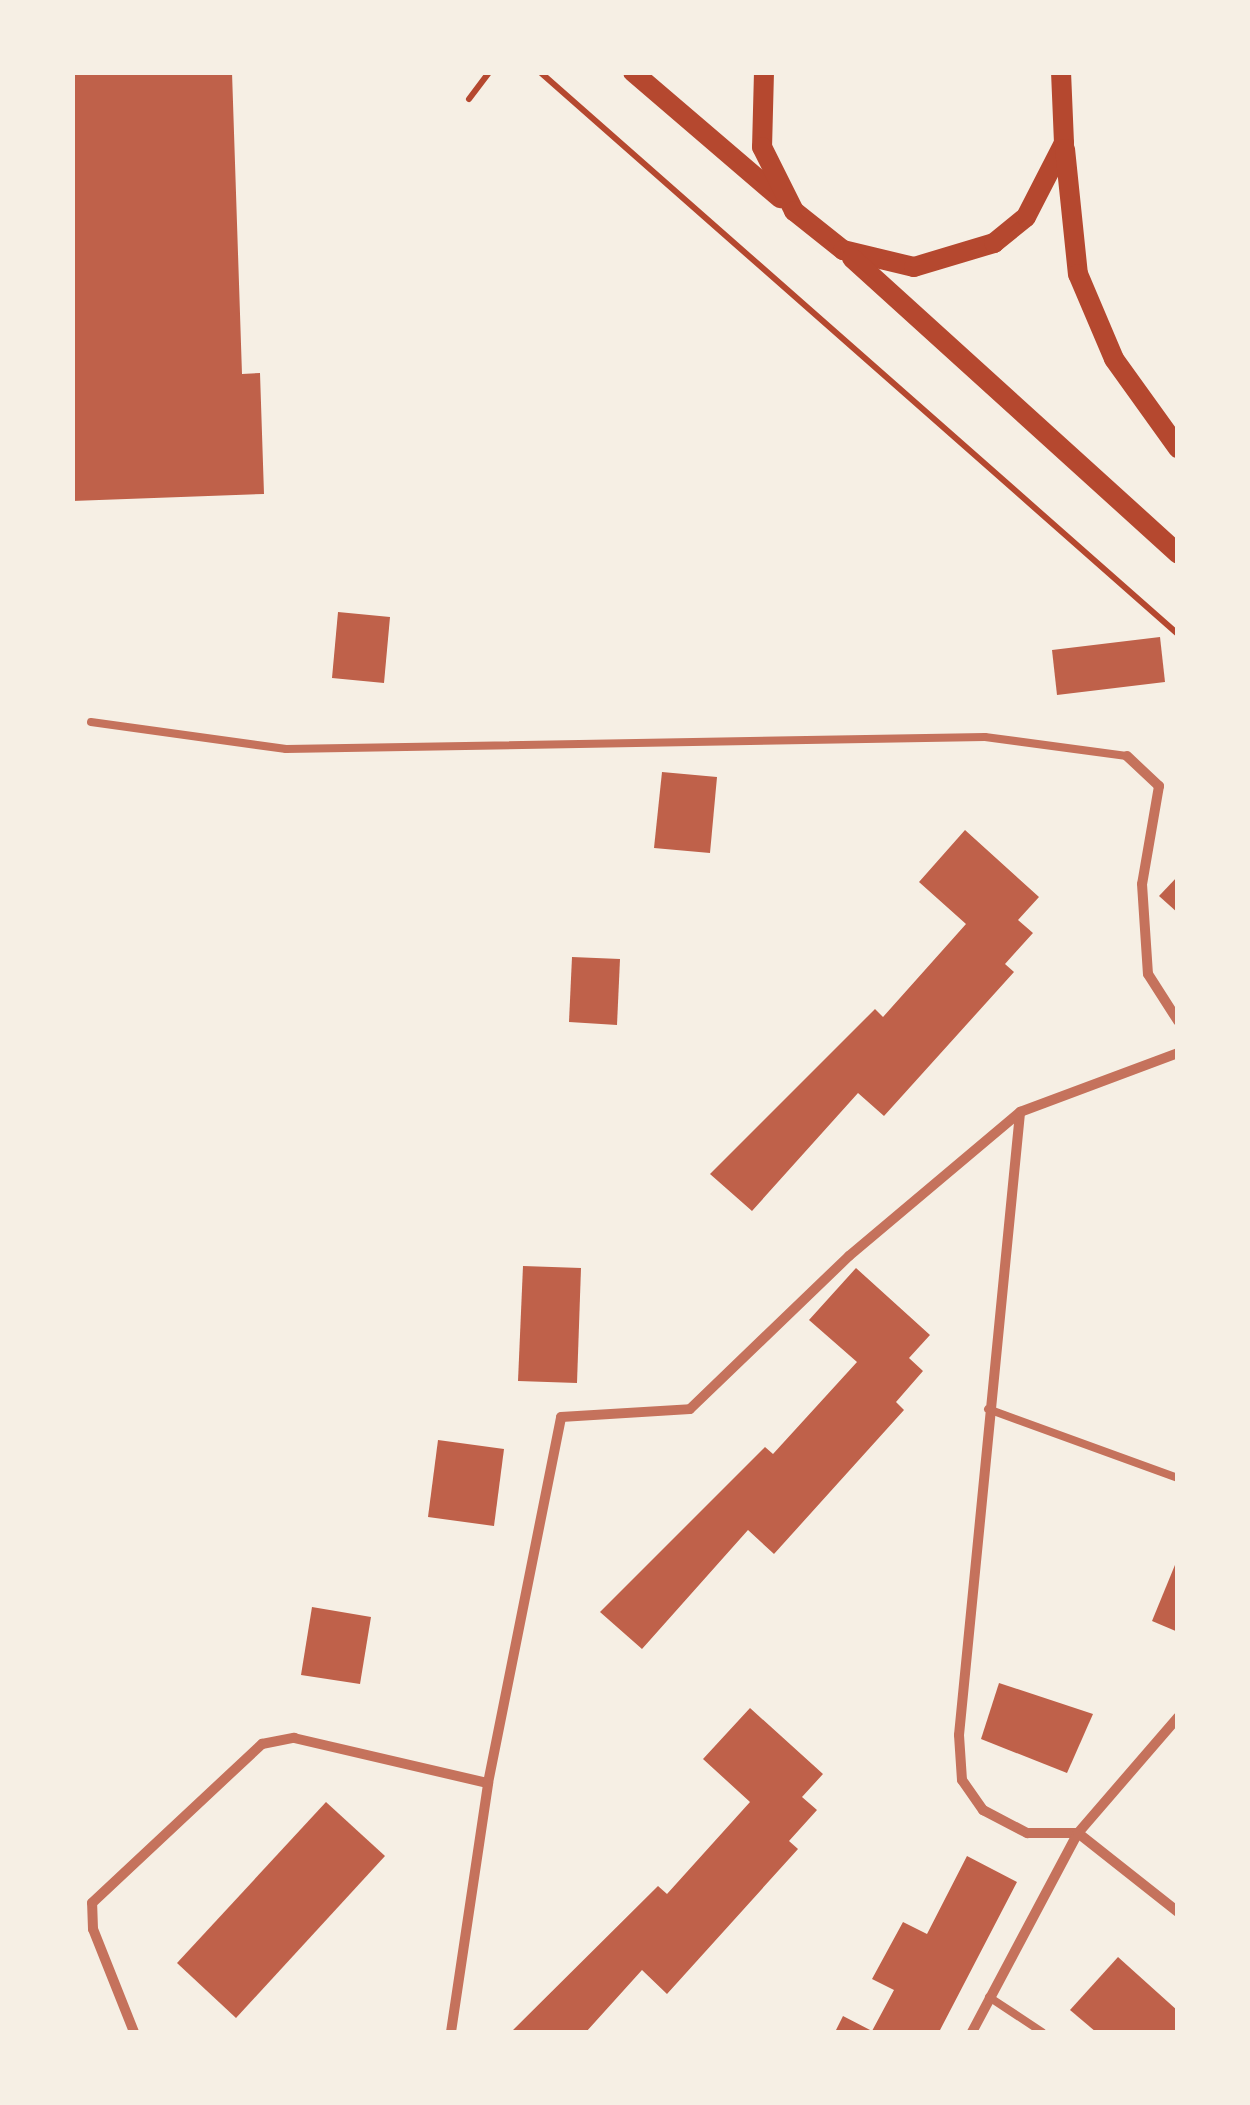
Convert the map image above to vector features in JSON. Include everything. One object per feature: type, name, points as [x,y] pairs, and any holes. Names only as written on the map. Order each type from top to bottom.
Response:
[{"type":"main road","points":[[633,72],[843,250],[1178,554]]},
{"type":"main road","points":[[764,72],[762,146],[794,211]]},
{"type":"main road","points":[[1062,72],[1064,143],[1078,274],[1114,359],[1178,448]]},
{"type":"main road","points":[[843,250],[914,266],[994,243],[1026,217],[1064,143]]},
{"type":"street","points":[[1127,756],[1159,786],[1142,884],[1148,974],[1178,1021]]},
{"type":"street","points":[[451,2032],[488,1783],[561,1417],[690,1409],[849,1256],[1020,1112],[1178,1053]]},
{"type":"street","points":[[1020,1112],[988,1409],[962,1780],[984,1810],[1027,1833],[1078,1833],[1178,1912]]},
{"type":"street","points":[[972,2032],[1078,1833],[1178,1717]]},
{"type":"street","points":[[134,2032],[93,1929],[92,1903],[262,1744],[294,1738],[488,1783]]},
{"type":"lane","points":[[91,722],[286,749],[985,737],[1127,756]]},
{"type":"lane","points":[[988,1409],[1178,1478]]},
{"type":"lane","points":[[989,1997],[1042,2032]]},
{"type":"path","points":[[469,99],[489,72]]},
{"type":"path","points":[[540,72],[1178,634]]},
{"type":"building","points":[[72,72],[232,72],[242,374],[260,373],[264,494],[72,501]]},
{"type":"building","points":[[338,612],[390,617],[384,683],[332,678]]},
{"type":"building","points":[[1160,637],[1165,682],[1057,695],[1052,650]]},
{"type":"building","points":[[662,772],[717,777],[710,853],[654,848]]},
{"type":"building","points":[[965,830],[1039,897],[1018,920],[1033,933],[1005,964],[1014,972],[884,1116],[858,1093],[752,1211],[710,1174],[875,1009],[883,1017],[966,924],[919,882]]},
{"type":"building","points":[[1178,876],[1178,913],[1159,896]]},
{"type":"building","points":[[572,957],[620,959],[617,1025],[569,1022]]},
{"type":"building","points":[[523,1266],[581,1268],[577,1383],[518,1381]]},
{"type":"building","points":[[856,1268],[930,1335],[909,1358],[923,1371],[896,1402],[904,1410],[774,1554],[748,1530],[642,1649],[600,1612],[765,1447],[773,1454],[857,1362],[809,1320]]},
{"type":"building","points":[[438,1440],[504,1449],[494,1526],[428,1517]]},
{"type":"building","points":[[1178,1560],[1178,1632],[1152,1621]]},
{"type":"building","points":[[312,1607],[371,1617],[360,1684],[301,1675]]},
{"type":"building","points":[[999,1683],[1093,1714],[1067,1773],[981,1739]]},
{"type":"building","points":[[750,1708],[823,1774],[802,1797],[817,1810],[789,1841],[798,1849],[667,1994],[642,1970],[586,2032],[511,2032],[658,1886],[667,1894],[750,1802],[703,1759]]},
{"type":"building","points":[[326,1802],[385,1856],[236,2018],[177,1963]]},
{"type":"building","points":[[967,1856],[1017,1882],[939,2032],[835,2032],[843,2016],[872,2031],[894,1990],[872,1979],[903,1922],[927,1934]]},
{"type":"building","points":[[1118,1957],[1178,2011],[1178,2032],[1096,2032],[1070,2010]]}]
